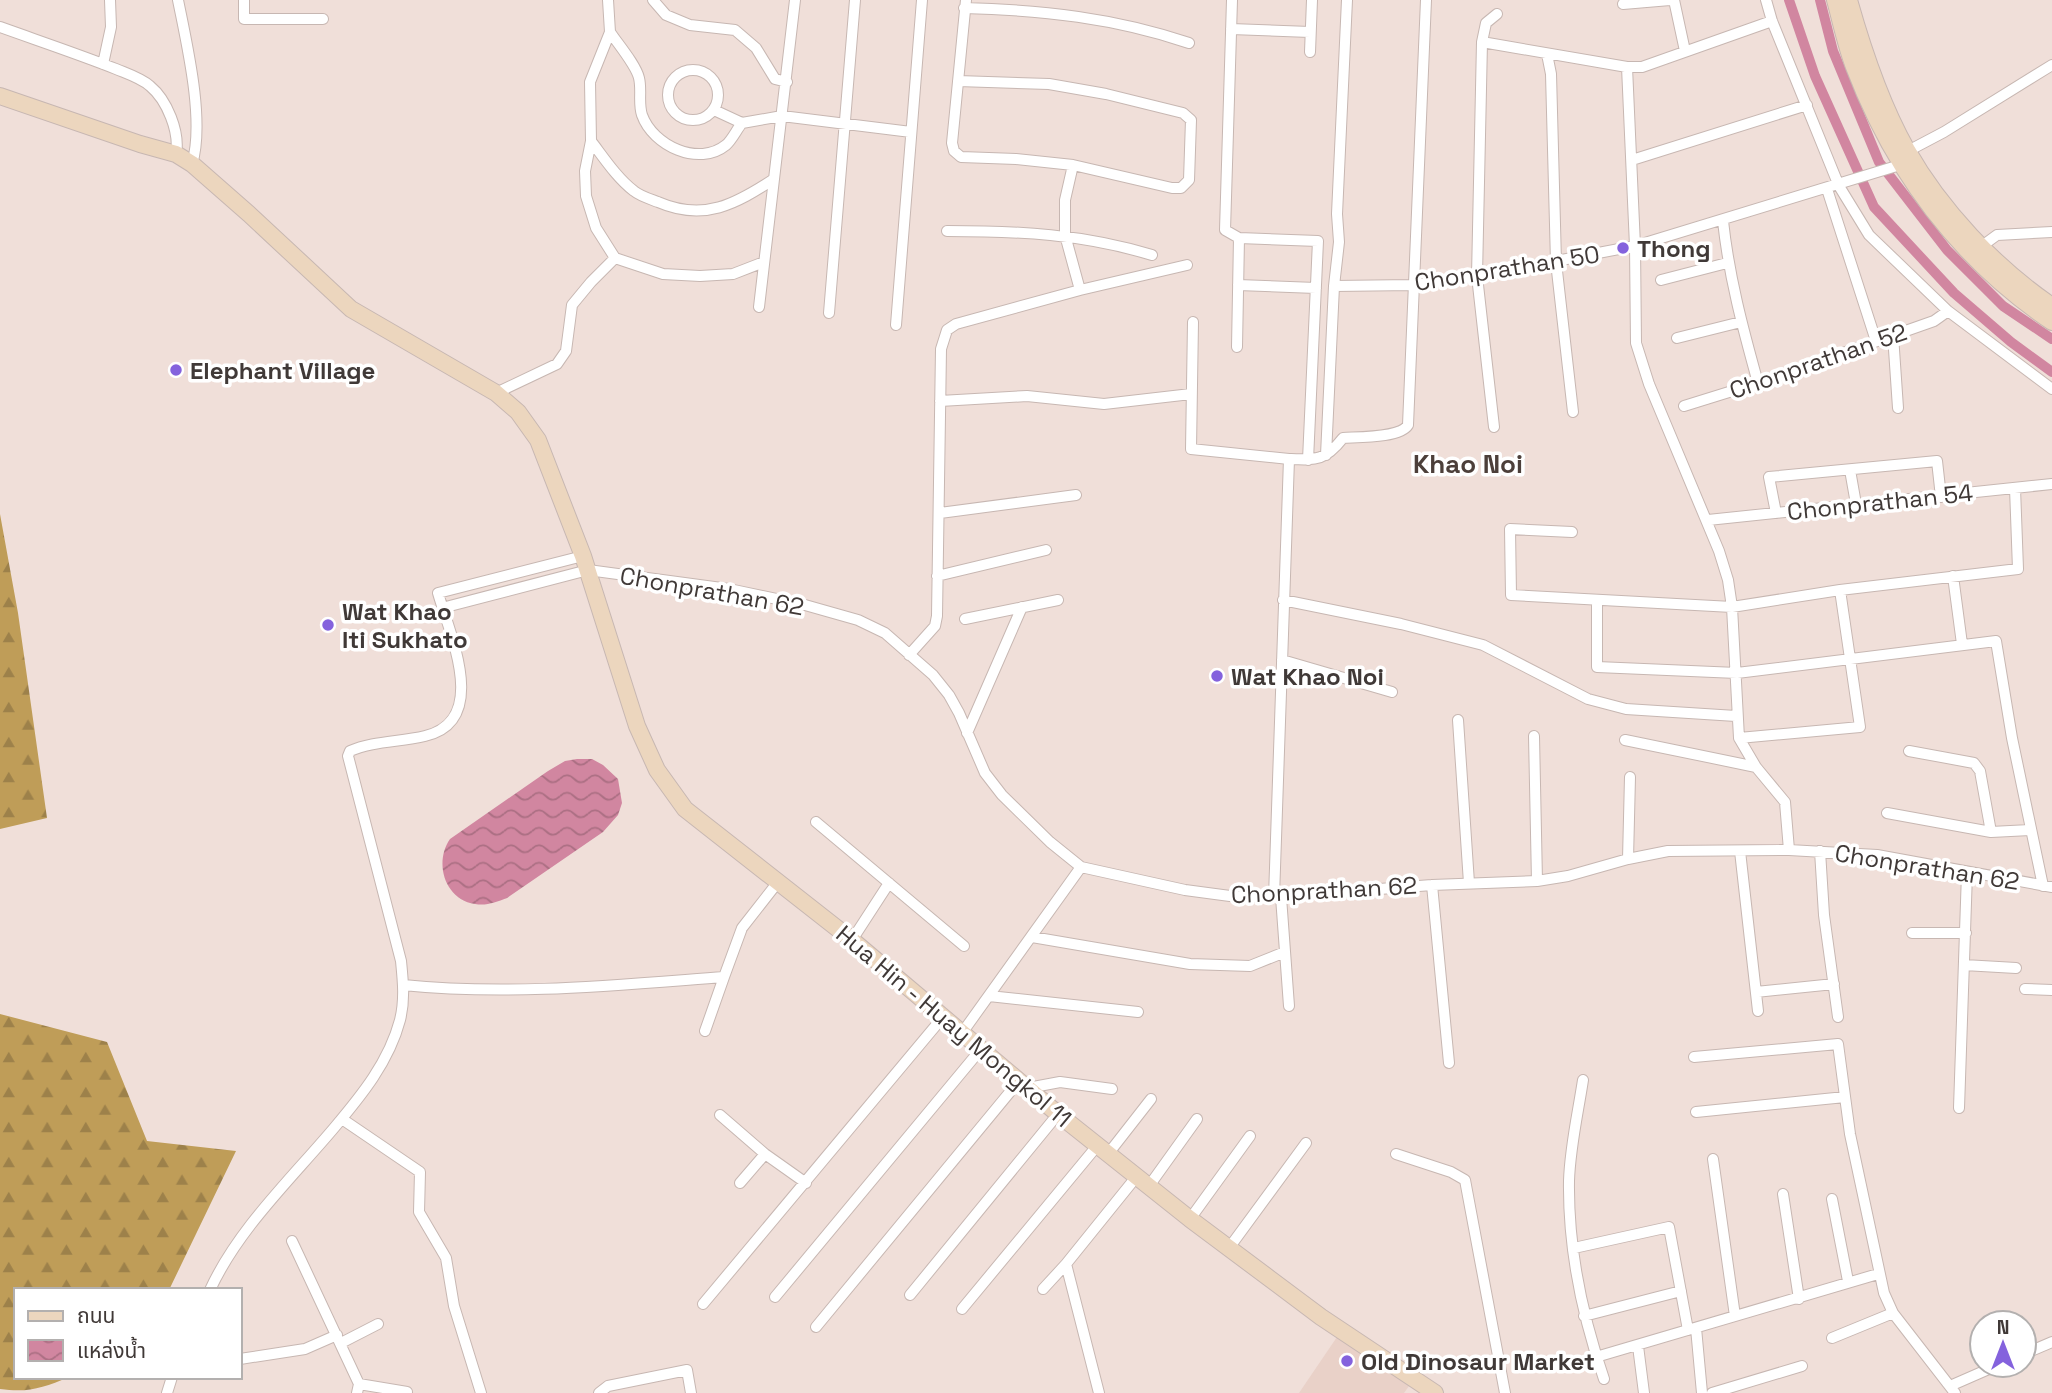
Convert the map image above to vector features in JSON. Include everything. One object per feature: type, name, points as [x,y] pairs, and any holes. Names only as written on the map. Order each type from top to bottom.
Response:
[{"type":"street","points":[[103,64],[111,27],[110,0]]},
{"type":"street","points":[[178,0],[194,94],[197,147],[192,163]]},
{"type":"street","points":[[244,0],[244,19],[323,19]]},
{"type":"street","points":[[608,0],[610,32],[590,82],[591,141],[585,171],[586,196],[596,228],[615,258],[663,274],[733,274],[764,262]]},
{"type":"street","points":[[653,0],[666,15],[690,25],[735,30],[756,48],[775,79],[787,82]]},
{"type":"street","points":[[759,307],[795,0]]},
{"type":"street","points":[[829,313],[855,0]]},
{"type":"street","points":[[896,325],[922,0]]},
{"type":"street","points":[[1232,0],[1225,230],[1239,238],[1318,241],[1308,460]]},
{"type":"street","points":[[1310,52],[1312,0]]},
{"type":"street","points":[[1326,455],[1334,286],[1339,242],[1337,214],[1347,0]]},
{"type":"street","points":[[1194,322],[1191,449],[1318,460],[1343,438],[1391,434],[1405,430],[1408,425],[1426,0]]},
{"type":"street","points":[[1623,4],[1672,0],[1685,51]]},
{"type":"street","points":[[1766,0],[1839,186],[1869,235],[1948,311],[2052,389]]},
{"type":"street","points":[[1835,0],[1853,65],[1877,121],[1904,158],[1982,246],[2031,291],[2052,306]]},
{"type":"street","points":[[1849,0],[1904,158],[1933,211],[1969,253],[2022,302],[2052,322]]},
{"type":"street","points":[[958,81],[1049,84],[1106,94],[1183,113],[1191,120],[1190,176],[1181,188],[1073,165],[1016,159],[961,158],[951,143],[965,4],[1063,13],[1130,25],[1189,43]]},
{"type":"street","points":[[1494,427],[1477,276],[1482,42],[1486,23],[1497,14]]},
{"type":"street","points":[[1482,42],[1627,67],[1642,67],[1772,21]]},
{"type":"street","points":[[0,27],[141,80],[159,95],[174,130],[178,144],[176,154]]},
{"type":"street","points":[[1231,29],[1310,32]]},
{"type":"street","points":[[610,32],[639,77],[642,115],[648,127],[665,143],[687,154],[706,154],[727,145],[741,123]]},
{"type":"street","points":[[1547,54],[1551,74],[1556,262],[1573,412]]},
{"type":"street","name":"Chonprathan 50","points":[[1334,286],[1413,285],[1556,262],[1635,246],[1839,186],[1904,158],[2052,65]]},
{"type":"street","points":[[1627,67],[1635,246],[1636,343],[1649,384],[1708,520],[1728,580],[1737,673],[1739,738],[1756,767],[1784,802],[1789,849]]},
{"type":"street","points":[[695,70],[709,75],[718,90],[718,102],[714,110],[707,117],[698,120],[680,116],[669,104],[668,95],[672,81],[686,71],[695,70]]},
{"type":"street","name":"Hua Hin - Huay Mongkol 11","points":[[0,96],[176,154],[192,163],[351,309],[496,393],[517,412],[538,440],[586,563],[625,689],[657,769],[685,809],[852,940],[1058,1114],[1190,1219],[1321,1317],[1431,1392]]},
{"type":"street","points":[[1632,160],[1807,105]]},
{"type":"street","points":[[714,110],[741,123],[782,116],[911,132]]},
{"type":"street","points":[[591,141],[635,192],[673,209],[707,211],[740,201],[774,179]]},
{"type":"street","points":[[1073,165],[1065,200],[1065,235],[1080,289]]},
{"type":"street","points":[[1827,189],[1876,341]]},
{"type":"street","points":[[1723,221],[1727,263],[1758,383]]},
{"type":"street","points":[[947,231],[1065,235],[1113,243],[1152,255]]},
{"type":"street","points":[[1982,246],[1997,235],[2052,233]]},
{"type":"street","points":[[1237,348],[1239,238]]},
{"type":"street","points":[[496,393],[557,364],[566,351],[572,305],[590,282],[615,258]]},
{"type":"street","points":[[1661,280],[1727,263]]},
{"type":"street","points":[[909,655],[934,626],[937,617],[941,349],[947,330],[956,324],[1080,289],[1187,265]]},
{"type":"street","points":[[1238,285],[1316,288]]},
{"type":"street","name":"Chonprathan 52","points":[[1685,406],[1934,321],[1948,311]]},
{"type":"street","points":[[1677,338],[1741,322]]},
{"type":"street","points":[[1893,335],[1898,408]]},
{"type":"street","points":[[940,401],[1027,396],[1104,404],[1191,394]]},
{"type":"street","points":[[1289,459],[1283,600],[1278,897],[1286,952],[1289,1006]]},
{"type":"street","points":[[1776,513],[1769,477],[1937,461],[1941,497]]},
{"type":"street","points":[[1850,470],[1856,504]]},
{"type":"street","name":"Chonprathan 54","points":[[1708,520],[2052,484]]},
{"type":"street","points":[[1572,532],[1510,529],[1511,595],[1732,607],[1840,590],[2018,569],[2015,488]]},
{"type":"street","points":[[940,513],[1076,495]]},
{"type":"street","points":[[937,576],[1046,550]]},
{"type":"street","points":[[212,1288],[218,1272],[244,1234],[362,1096],[390,1049],[400,1019],[403,985],[401,961],[348,756],[350,751],[368,745],[428,736],[448,725],[457,715],[461,705],[460,671],[438,593],[586,563]]},
{"type":"street","name":"Chonprathan 62","points":[[586,563],[806,605],[858,620],[885,634],[933,675],[949,695],[985,773],[1002,795],[1051,842],[1081,867],[1185,890],[1230,896],[1278,897],[1432,885],[1537,881],[1668,852],[1789,849],[1877,855],[2048,886]]},
{"type":"street","points":[[1953,576],[1962,644]]},
{"type":"street","points":[[1739,738],[1860,727],[1840,590]]},
{"type":"street","points":[[965,619],[1058,600]]},
{"type":"street","points":[[1283,600],[1401,624],[1483,645],[1588,699],[1626,709],[1737,716]]},
{"type":"street","points":[[1597,600],[1597,667],[1737,673],[1996,641],[2030,830],[2048,886]]},
{"type":"street","points":[[967,733],[1022,607]]},
{"type":"street","points":[[1282,660],[1392,692]]},
{"type":"street","points":[[1458,720],[1469,883]]},
{"type":"street","points":[[1534,736],[1537,881]]},
{"type":"street","points":[[1625,740],[1756,767]]},
{"type":"street","points":[[1909,751],[1974,763],[1980,771],[1991,832]]},
{"type":"street","points":[[1628,859],[1630,777]]},
{"type":"street","points":[[1887,813],[1991,832],[2030,830]]},
{"type":"street","points":[[816,822],[964,946]]},
{"type":"street","points":[[1820,850],[1824,915],[1838,1017]]},
{"type":"street","points":[[1740,851],[1758,1011]]},
{"type":"street","points":[[962,1033],[1081,867]]},
{"type":"street","points":[[1959,1108],[1967,873]]},
{"type":"street","points":[[705,1031],[742,928],[778,882]]},
{"type":"street","points":[[852,940],[889,883]]},
{"type":"street","points":[[1432,885],[1449,1063]]},
{"type":"street","points":[[1912,933],[1966,933]]},
{"type":"street","points":[[1032,937],[1190,964],[1250,966],[1286,952]]},
{"type":"street","points":[[1964,965],[2016,968]]},
{"type":"street","points":[[403,985],[452,990],[559,989],[724,977]]},
{"type":"street","points":[[1756,992],[1834,984]]},
{"type":"street","points":[[2025,989],[2052,990]]},
{"type":"street","points":[[989,996],[1138,1012]]},
{"type":"street","points":[[703,1304],[943,1017]]},
{"type":"street","points":[[1694,1057],[1838,1044],[1845,1097],[1878,1274],[1893,1313],[1953,1389],[1972,1379]]},
{"type":"street","points":[[775,1297],[981,1049]]},
{"type":"street","points":[[1583,1080],[1569,1179],[1576,1281],[1584,1317],[1604,1379]]},
{"type":"street","points":[[816,1327],[1023,1085],[1060,1082],[1112,1089]]},
{"type":"street","points":[[1696,1112],[1845,1097]]},
{"type":"street","points":[[962,1309],[1151,1099]]},
{"type":"street","points":[[910,1295],[1058,1114]]},
{"type":"street","points":[[720,1115],[765,1154],[806,1184]]},
{"type":"street","points":[[342,1119],[420,1172],[419,1212],[446,1258],[454,1306],[481,1393]]},
{"type":"street","points":[[1043,1289],[1197,1119]]},
{"type":"street","points":[[1190,1219],[1250,1136]]},
{"type":"street","points":[[1229,1248],[1306,1143]]},
{"type":"street","points":[[740,1184],[765,1154]]},
{"type":"street","points":[[1396,1154],[1465,1180],[1505,1393]]},
{"type":"street","points":[[1713,1159],[1735,1316]]},
{"type":"street","points":[[1783,1194],[1800,1298]]},
{"type":"street","points":[[1832,1199],[1849,1281]]},
{"type":"street","points":[[1574,1248],[1669,1227],[1681,1291],[1692,1329],[1702,1393]]},
{"type":"street","points":[[292,1241],[339,1339],[358,1388],[407,1392]]},
{"type":"street","points":[[1066,1264],[1099,1393]]},
{"type":"street","points":[[1597,1357],[1878,1274]]},
{"type":"street","points":[[1584,1317],[1681,1291]]},
{"type":"street","points":[[1832,1338],[1893,1313]]},
{"type":"street","points":[[242,1359],[305,1349],[378,1324]]},
{"type":"street","points":[[1638,1346],[1644,1393]]},
{"type":"street","points":[[1712,1393],[1802,1366]]},
{"type":"street","points":[[605,1391],[639,1380],[687,1370],[691,1393]]},
{"type":"street","points":[[639,1380],[641,1393]]},
{"type":"shaded area","name":"Old Dinosaur Market","points":[[1337,1337],[1409,1386],[1404,1393],[1299,1393]]},
{"type":"green space","points":[[0,514],[18,613],[47,818],[0,829]]},
{"type":"green space","points":[[0,1014],[107,1042],[147,1141],[236,1151],[170,1288],[14,1288],[14,1379],[64,1379],[27,1390],[0,1389]]},
{"type":"water","points":[[592,759],[618,779],[622,803],[618,815],[603,832],[507,898],[475,904],[456,895],[449,887],[443,868],[445,848],[450,839],[548,771],[565,761]]},
{"type":"waterway","points":[[1789,0],[1815,76],[1874,207],[1954,293],[2011,342],[2052,372]]},
{"type":"waterway","points":[[1820,0],[1833,51],[1879,162],[1947,250],[2003,306],[2052,339]]},
{"type":"place","name":"Thong","points":[[1623,248]]},
{"type":"place","name":"Elephant Village","points":[[176,370]]},
{"type":"place","name":"Wat Khao Iti Sukhato","points":[[328,625]]},
{"type":"place","name":"Wat Khao Noi","points":[[1217,676]]},
{"type":"place","name":"Old Dinosaur Market","points":[[1347,1361]]},
{"type":"district","name":"Khao Noi","points":[[1468,464]]}]
